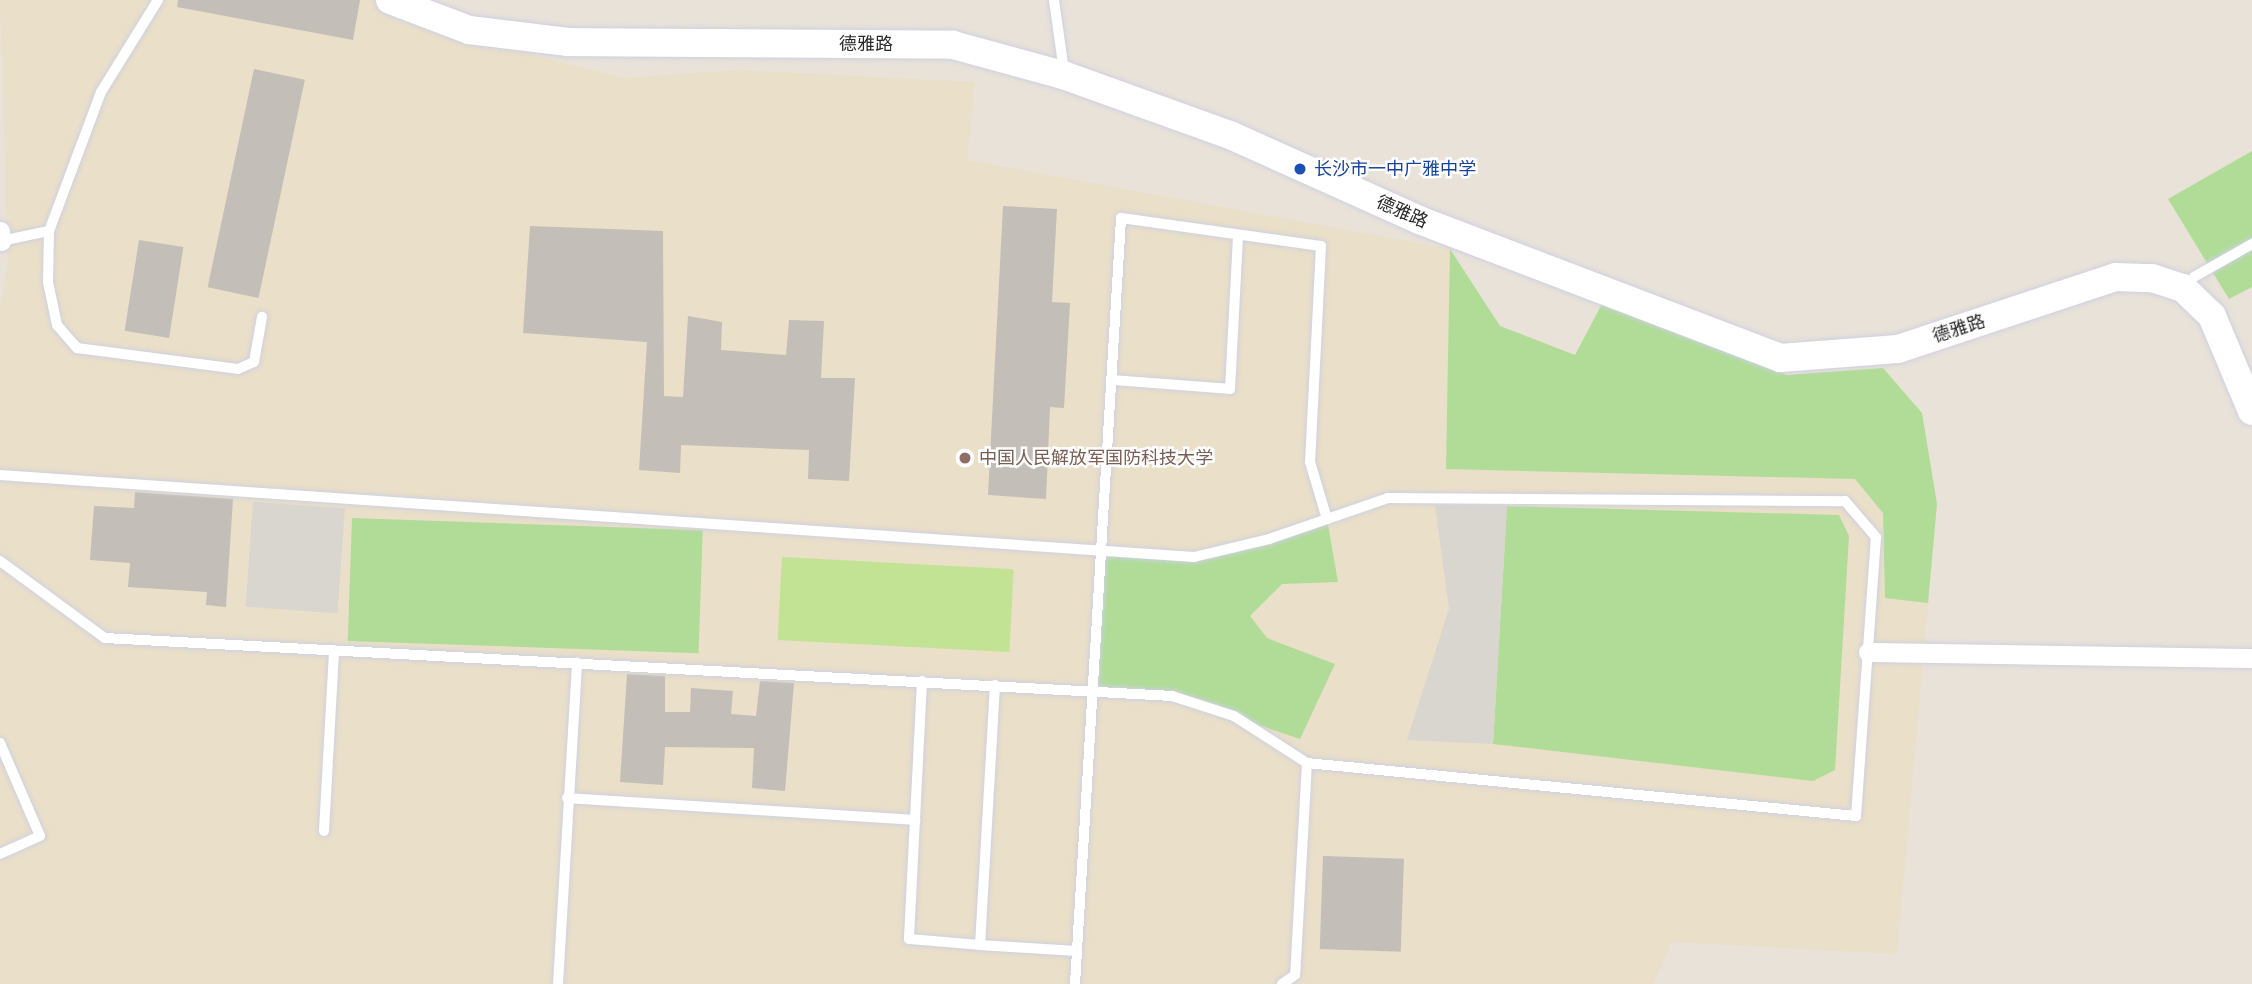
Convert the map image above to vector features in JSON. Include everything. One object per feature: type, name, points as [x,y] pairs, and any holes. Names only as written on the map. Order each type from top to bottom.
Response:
[{"type":"street","name":"德雅路","points":[[390,0],[469,30],[568,42],[953,45],[1065,69],[1230,135],[1419,220],[1780,358],[1898,349],[2116,277],[2152,278],[2183,288],[2212,316],[2252,411]]},
{"type":"street","name":"德雅路","points":[[408,0],[467,22],[566,32],[957,35],[1232,124],[1762,340],[1800,345],[1893,334],[2116,260],[2170,265],[2194,277],[2228,308],[2252,364]]},
{"type":"street","points":[[1868,652],[2252,658]]},
{"type":"lane","points":[[158,0],[100,92],[49,231],[48,282],[57,325],[77,348],[239,369],[254,362],[262,317]]},
{"type":"lane","points":[[1054,0],[1065,69]]},
{"type":"lane","points":[[1074,984],[1096,691],[1121,218],[1238,237],[1321,246],[1310,463],[1327,519]]},
{"type":"lane","points":[[1,236],[49,231]]},
{"type":"lane","points":[[1113,380],[1230,389],[1238,237]]},
{"type":"lane","points":[[2194,277],[2252,244]]},
{"type":"lane","points":[[0,475],[1103,547],[1194,557],[1327,519],[1388,498],[1845,501],[1876,537],[1856,816],[1307,763],[1234,716],[1172,696],[105,638],[0,561]]},
{"type":"lane","points":[[324,831],[334,650]]},
{"type":"lane","points":[[558,984],[577,663]]},
{"type":"lane","points":[[922,681],[909,939],[1076,951]]},
{"type":"lane","points":[[980,945],[995,685]]},
{"type":"lane","points":[[0,743],[40,836],[0,854]]},
{"type":"lane","points":[[1282,984],[1295,975],[1307,763]]},
{"type":"lane","points":[[567,798],[915,820]]},
{"type":"shaded area","name":"中国人民解放军国防科技大学","points":[[0,0],[372,0],[398,21],[624,78],[738,70],[975,82],[967,160],[1450,249],[1500,326],[1575,355],[1603,302],[1787,375],[1883,368],[1922,413],[1937,504],[1897,954],[1672,942],[1653,984],[0,984],[0,310],[8,261]]},
{"type":"shaded area","points":[[253,502],[345,508],[337,613],[246,607]]},
{"type":"shaded area","points":[[1435,505],[1507,506],[1493,744],[1407,740],[1449,609]]},
{"type":"green space","points":[[2252,151],[2252,287],[2229,299],[2168,199]]},
{"type":"green space","points":[[1450,249],[1500,326],[1575,355],[1603,302],[1787,375],[1883,368],[1922,413],[1937,504],[1928,603],[1885,598],[1883,513],[1855,479],[1446,469]]},
{"type":"green space","points":[[1507,506],[1839,515],[1849,536],[1835,770],[1813,781],[1493,744]]},
{"type":"green space","points":[[352,518],[703,530],[698,653],[348,641]]},
{"type":"green space","points":[[1327,519],[1338,582],[1282,584],[1250,616],[1267,638],[1335,664],[1300,739],[1172,696],[1096,690],[1103,547],[1194,557]]},
{"type":"green space","points":[[782,557],[1014,569],[1009,652],[778,640]]},
{"type":"building","points":[[178,0],[360,0],[353,40],[177,7]]},
{"type":"building","points":[[254,69],[305,80],[258,298],[208,287]]},
{"type":"building","points":[[1003,206],[1057,209],[1052,302],[1070,303],[1064,408],[1050,407],[1046,499],[988,495]]},
{"type":"building","points":[[530,226],[663,231],[664,396],[683,397],[688,316],[722,322],[721,350],[786,355],[789,320],[824,321],[821,378],[855,378],[849,481],[808,479],[809,450],[681,445],[680,473],[639,470],[647,342],[523,333]]},
{"type":"building","points":[[139,240],[183,247],[169,338],[125,331]]},
{"type":"building","points":[[135,492],[233,499],[226,607],[206,605],[207,592],[128,587],[130,563],[90,560],[94,506],[134,508]]},
{"type":"building","points":[[627,674],[665,676],[665,712],[690,712],[691,688],[733,691],[731,714],[756,716],[760,681],[794,683],[785,791],[752,788],[754,748],[665,747],[663,785],[620,782]]},
{"type":"building","points":[[1323,856],[1404,859],[1401,952],[1320,949]]},
{"type":"place","name":"长沙市一中广雅中学","points":[[1300,169]]},
{"type":"place","name":"中国人民解放军国防科技大学","points":[[965,458]]}]
